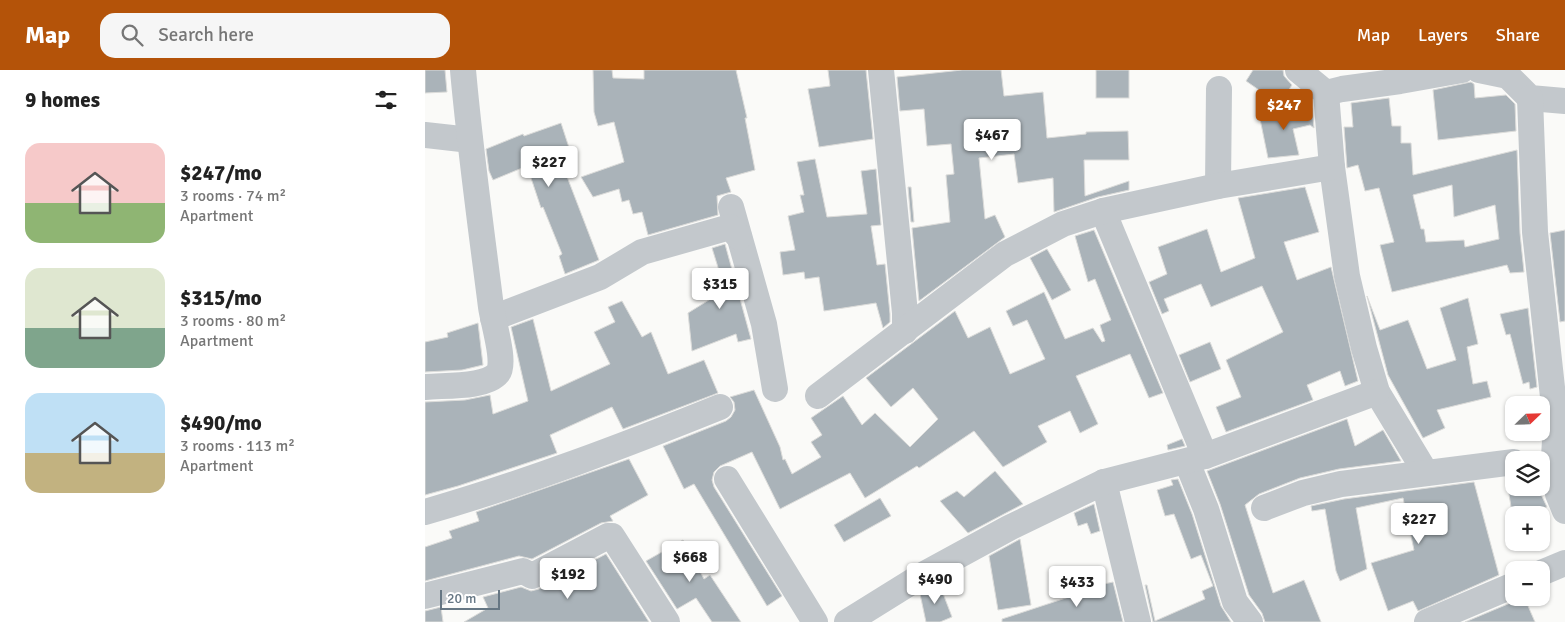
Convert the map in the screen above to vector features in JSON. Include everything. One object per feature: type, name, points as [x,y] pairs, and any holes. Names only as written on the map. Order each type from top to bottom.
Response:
[{"type":"street","points":[[425,387],[483,383],[497,374],[502,365],[493,318],[469,140],[463,70]]},
{"type":"street","points":[[881,70],[905,312],[905,331]]},
{"type":"street","points":[[1298,70],[1326,93],[1332,167],[1347,276],[1377,392],[1426,472]]},
{"type":"street","points":[[1326,93],[1342,88],[1400,82],[1463,70]]},
{"type":"street","points":[[1479,70],[1508,76],[1530,98],[1565,101]]},
{"type":"street","points":[[1218,186],[1219,89]]},
{"type":"street","points":[[1530,98],[1535,232],[1556,424],[1550,452]]},
{"type":"street","points":[[425,134],[469,140]]},
{"type":"street","points":[[818,396],[1005,254],[1063,224],[1103,212],[1218,186],[1332,167]]},
{"type":"street","points":[[731,207],[764,324],[775,389]]},
{"type":"street","points":[[1103,212],[1196,459],[1206,509],[1235,602],[1250,622]]},
{"type":"street","points":[[493,318],[600,277],[642,252],[730,228],[739,237]]},
{"type":"street","points":[[847,622],[929,572],[1009,528],[1105,482],[1196,459],[1377,392]]},
{"type":"street","points":[[425,512],[582,462],[720,407]]},
{"type":"street","points":[[1550,461],[1558,494],[1565,511]]},
{"type":"street","points":[[1264,508],[1303,494],[1341,484],[1505,463]]},
{"type":"street","points":[[727,479],[815,622]]},
{"type":"street","points":[[1105,482],[1138,622]]},
{"type":"street","points":[[425,596],[523,571],[532,576],[608,536],[612,536],[667,622]]},
{"type":"street","points":[[1550,569],[1565,563]]},
{"type":"street","points":[[1427,622],[1505,589]]},
{"type":"building","points":[[425,70],[445,70],[447,92],[425,93]]},
{"type":"building","points":[[593,70],[612,70],[613,78],[644,79],[644,70],[736,70],[747,118],[745,118],[755,170],[726,178],[731,192],[717,196],[718,215],[648,235],[642,212],[633,214],[629,200],[622,202],[619,189],[593,197],[581,177],[624,162],[614,122],[598,126],[594,112]]},
{"type":"building","points":[[828,70],[866,70],[873,139],[819,147],[808,89],[830,86]]},
{"type":"building","points":[[962,70],[1001,70],[1004,96],[1043,92],[1047,138],[1086,134],[1086,132],[1128,131],[1129,160],[1084,160],[1085,196],[1129,181],[1129,190],[1098,197],[1054,212],[1053,178],[1018,183],[1014,154],[979,158],[985,219],[995,215],[1005,237],[919,301],[912,228],[950,222],[946,175],[954,174],[951,144],[927,146],[924,109],[900,111],[897,77]]},
{"type":"building","points":[[1096,70],[1129,70],[1129,98],[1096,98]]},
{"type":"building","points":[[1253,70],[1283,70],[1284,76],[1292,85],[1279,104],[1246,81]]},
{"type":"building","points":[[1471,82],[1474,84],[1475,98],[1506,95],[1515,104],[1516,131],[1438,140],[1433,90]]},
{"type":"building","points":[[1389,98],[1392,126],[1401,126],[1401,143],[1411,143],[1413,175],[1517,150],[1520,233],[1524,272],[1510,273],[1507,265],[1392,292],[1380,245],[1394,242],[1379,188],[1365,191],[1358,165],[1347,168],[1344,127],[1353,127],[1351,103]],"holes":[[[1452,185],[1454,217],[1495,205],[1499,239],[1465,247],[1464,240],[1426,242],[1424,229],[1421,229],[1413,195]]]},
{"type":"building","points":[[1312,108],[1314,128],[1310,125],[1293,129],[1299,155],[1268,158],[1259,114]]},
{"type":"building","points":[[561,123],[576,169],[566,174],[599,260],[565,274],[559,256],[562,254],[543,207],[541,208],[527,166],[493,180],[489,171],[486,149],[523,134],[524,136]]},
{"type":"building","points":[[815,159],[827,217],[867,214],[861,171],[876,169],[881,225],[871,226],[877,265],[885,264],[890,314],[890,322],[883,328],[876,303],[824,311],[819,277],[805,279],[804,272],[783,275],[780,252],[795,250],[788,216],[804,212],[800,195],[804,195],[797,162]]},
{"type":"building","points":[[908,187],[911,187],[914,222],[911,222]]},
{"type":"building","points":[[1305,187],[1319,232],[1284,242],[1297,280],[1331,267],[1358,381],[1345,386],[1340,371],[1307,385],[1313,400],[1226,432],[1216,407],[1241,397],[1226,360],[1283,332],[1262,286],[1211,307],[1201,284],[1164,299],[1169,311],[1162,314],[1149,282],[1167,274],[1158,247],[1207,229],[1221,272],[1255,258],[1238,198]]},
{"type":"building","points":[[1094,230],[1163,393],[1149,398],[1130,354],[1076,376],[1098,424],[1080,433],[1070,411],[1038,426],[1047,442],[1003,467],[974,431],[919,468],[917,466],[865,498],[850,473],[780,509],[752,452],[720,466],[714,472],[712,480],[714,487],[782,596],[767,606],[694,484],[684,489],[663,446],[726,421],[735,410],[734,402],[730,397],[754,390],[780,447],[783,460],[785,459],[792,474],[821,457],[811,442],[822,435],[811,418],[843,396],[862,425],[875,413],[910,447],[938,419],[913,388],[891,407],[866,378],[955,311],[968,338],[990,327],[1010,374],[1045,359],[1027,320],[1013,326],[1006,311],[1044,292],[1065,339],[1093,328],[1102,342],[1105,341],[1100,325],[1111,320],[1095,279],[1088,282],[1075,236]]},
{"type":"building","points":[[1565,230],[1565,321],[1560,322],[1550,233]]},
{"type":"building","points":[[725,244],[751,339],[738,342],[736,334],[692,351],[688,313],[725,290],[712,248]]},
{"type":"building","points":[[1047,249],[1071,290],[1052,300],[1030,258]]},
{"type":"building","points":[[1367,296],[1380,330],[1408,320],[1427,369],[1456,360],[1440,308],[1468,298],[1478,344],[1467,347],[1473,384],[1487,381],[1491,397],[1437,410],[1445,428],[1423,438],[1388,375]]},
{"type":"building","points":[[622,301],[642,337],[651,332],[668,374],[704,360],[718,393],[623,429],[612,407],[550,435],[557,453],[425,495],[425,402],[465,400],[490,395],[493,414],[528,401],[511,327],[533,319],[551,391],[610,364],[594,332],[615,322],[608,307]]},
{"type":"building","points":[[1528,308],[1537,387],[1530,389],[1529,382],[1523,384],[1510,334],[1506,335],[1500,314]]},
{"type":"building","points":[[478,323],[483,365],[462,370],[425,372],[425,342],[448,337],[447,333]]},
{"type":"building","points":[[1210,342],[1221,369],[1190,382],[1179,355]]},
{"type":"building","points":[[1347,419],[1355,446],[1383,430],[1401,461],[1339,469],[1300,478],[1259,494],[1245,505],[1273,593],[1304,580],[1321,622],[1265,622],[1262,613],[1249,595],[1220,504],[1207,471]]},
{"type":"building","points":[[1182,439],[1185,446],[1168,450],[1167,445]]},
{"type":"building","points":[[629,459],[648,495],[610,516],[613,521],[601,523],[532,559],[519,556],[425,581],[425,547],[452,538],[449,531],[479,521],[476,512]]},
{"type":"building","points":[[995,471],[1023,504],[968,533],[940,501],[957,491],[964,497]]},
{"type":"building","points":[[1178,479],[1192,514],[1221,606],[1231,622],[1153,622],[1145,585],[1147,585],[1155,621],[1205,599],[1202,591],[1213,586],[1201,555],[1191,559],[1174,514],[1165,516],[1157,490],[1173,485],[1171,480]]},
{"type":"building","points":[[1474,482],[1499,575],[1418,611],[1413,601],[1388,611],[1371,563],[1414,550],[1403,498],[1356,508],[1367,569],[1340,581],[1336,571],[1325,509],[1312,511],[1311,506],[1344,499]]},
{"type":"building","points":[[1509,496],[1542,496],[1547,506],[1511,506]]},
{"type":"building","points":[[880,498],[891,516],[844,542],[834,525]]},
{"type":"building","points":[[1094,504],[1100,531],[1091,534],[1087,523],[1078,526],[1074,513]]},
{"type":"building","points":[[1020,539],[1031,605],[998,610],[989,556]]},
{"type":"building","points":[[683,540],[704,579],[710,575],[741,622],[712,622],[696,598],[677,609],[646,561]]},
{"type":"building","points":[[606,554],[649,622],[464,622],[488,608],[483,597],[521,587],[531,591],[539,589]]},
{"type":"building","points":[[1113,582],[1123,622],[1002,622],[1002,619],[1078,594],[1077,590]]},
{"type":"building","points":[[939,583],[952,617],[940,622],[926,622],[920,594]]},
{"type":"building","points":[[1505,605],[1528,606],[1535,622],[1465,622]]},
{"type":"building","points":[[441,607],[443,622],[425,622],[425,611]]}]
